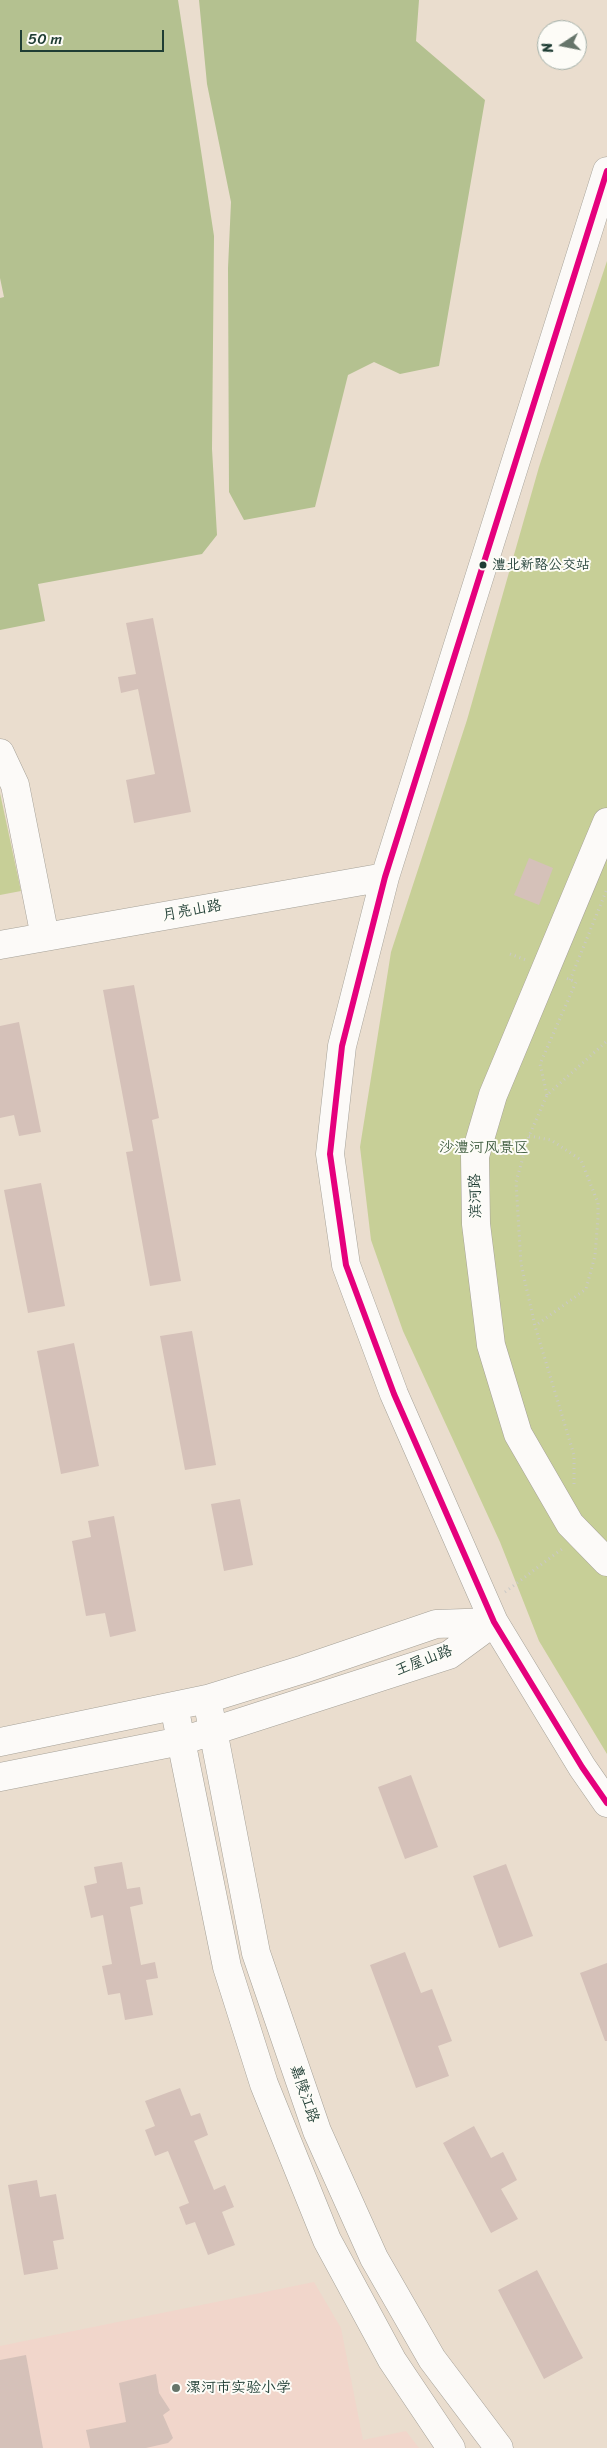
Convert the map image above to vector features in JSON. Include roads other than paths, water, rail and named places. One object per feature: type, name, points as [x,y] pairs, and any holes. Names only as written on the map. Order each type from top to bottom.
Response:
[{"type":"street","points":[[607,171],[385,877],[342,1046],[330,1154],[346,1265],[394,1394],[490,1614],[582,1767],[607,1803]]},
{"type":"street","points":[[0,753],[15,785],[45,937]]},
{"type":"street","name":"滨河路","points":[[607,822],[493,1095],[475,1156],[476,1224],[491,1345],[518,1434],[570,1524],[607,1562]]},
{"type":"street","name":"月亮山路","points":[[0,945],[385,877]]},
{"type":"street","name":"王屋山路","points":[[0,1742],[207,1699],[304,1669],[436,1624],[490,1614]]},
{"type":"street","name":"王屋山路","points":[[0,1777],[181,1741],[450,1655],[490,1614]]},
{"type":"street","name":"嘉陵江路","points":[[207,1699],[256,1953],[316,2131],[374,2258],[432,2359],[499,2448]]},
{"type":"street","points":[[174,1706],[227,1967],[264,2084],[327,2240],[392,2360],[452,2448]]},
{"type":"street","points":[[418,2397],[453,2389]]},
{"type":"place","name":"澧北新路公交站","points":[[483,565]]},
{"type":"place","name":"漯河市实验小学","points":[[176,2388]]},
{"type":"park label","name":"沙澧河风景区","points":[[484,1148]]}]
